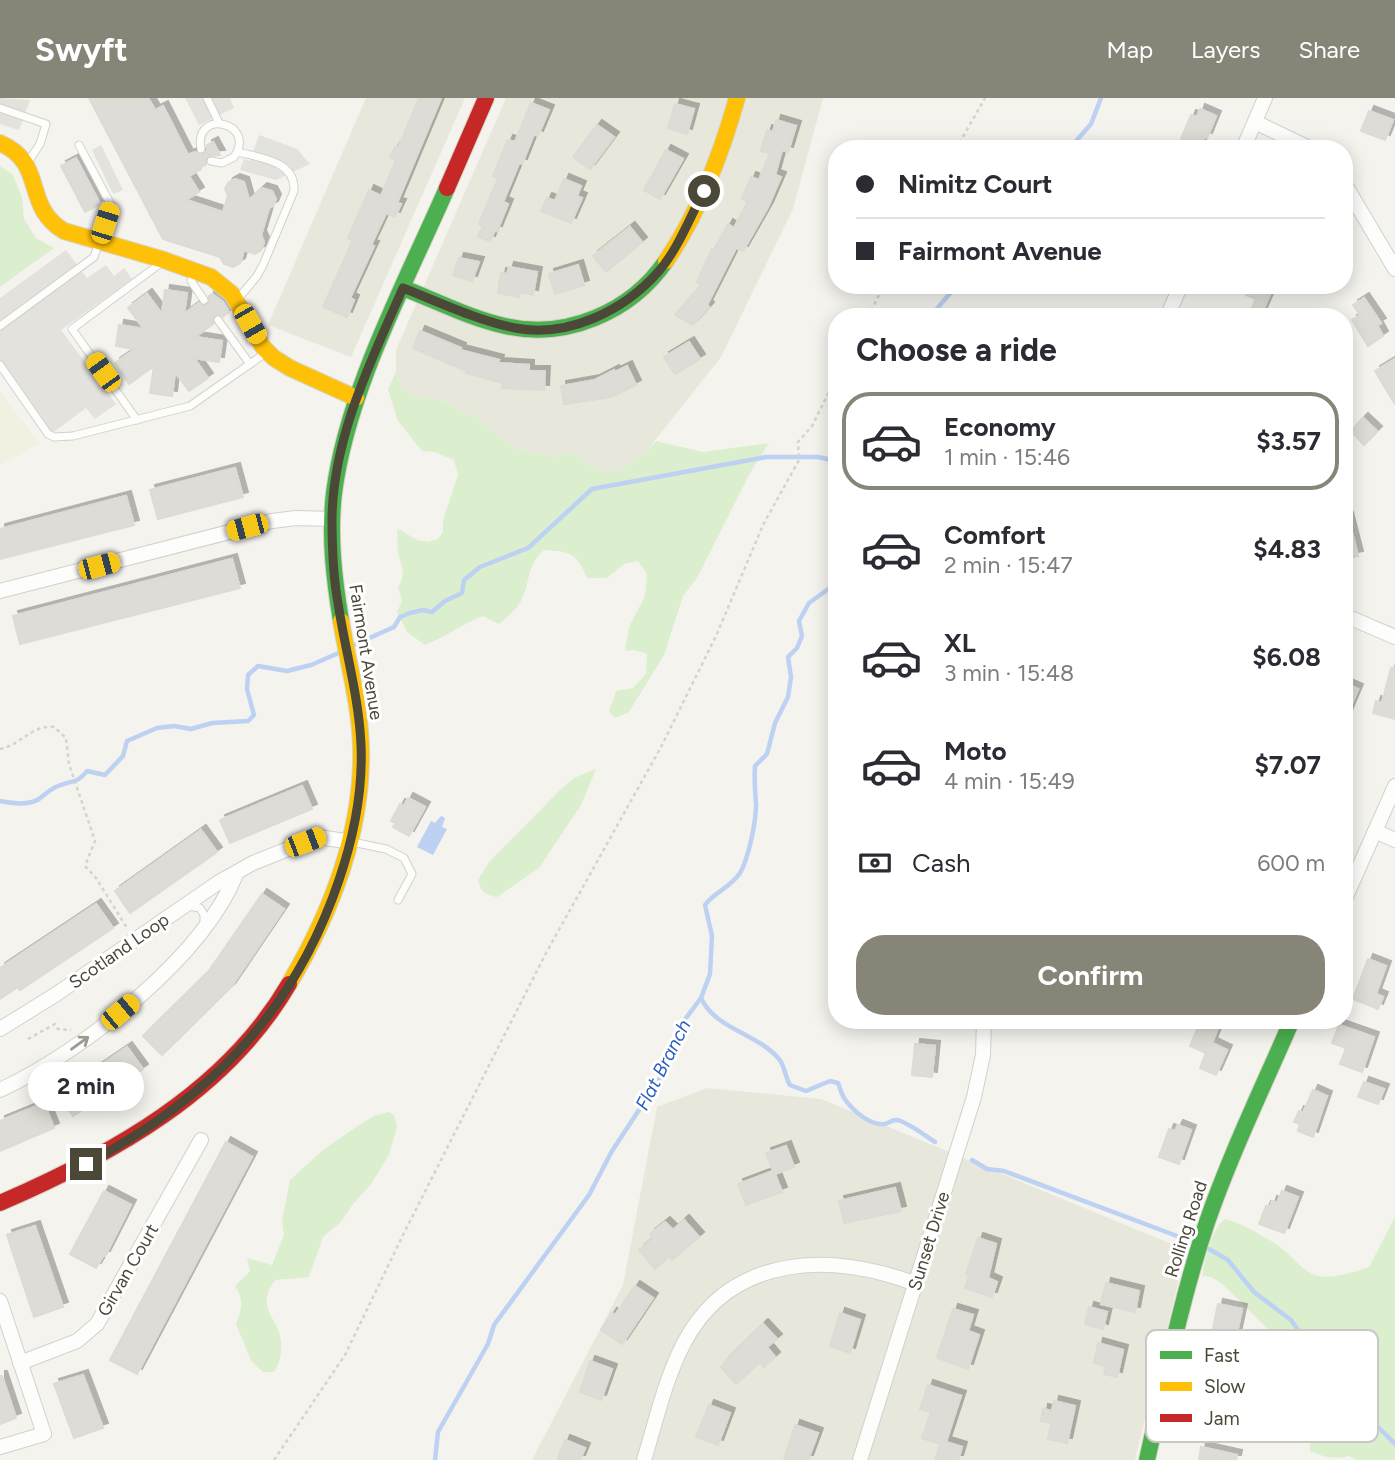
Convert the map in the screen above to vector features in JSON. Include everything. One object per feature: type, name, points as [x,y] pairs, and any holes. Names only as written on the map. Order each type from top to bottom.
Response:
[{"type":"street","name":"Fairmont Avenue","points":[[0,1203],[68,1174],[135,1135],[173,1110],[206,1083],[247,1043],[280,1001],[311,950],[326,917],[352,842],[359,794],[361,746],[337,602],[332,519],[340,461],[356,398],[486,98]]},
{"type":"street","points":[[403,288],[490,322],[536,330],[576,325],[594,319],[625,302],[660,269],[682,233],[714,170],[728,134],[737,98]]},
{"type":"street","points":[[1247,140],[1265,98]]},
{"type":"street","points":[[1255,122],[1292,140]]},
{"type":"street","points":[[0,143],[19,153],[27,163],[40,206],[53,225],[64,231],[164,260],[221,284],[236,300],[268,351],[290,368],[356,398]]},
{"type":"street","points":[[1353,198],[1395,269]]},
{"type":"street","points":[[0,591],[272,521],[296,518],[332,519]]},
{"type":"street","points":[[1353,619],[1395,637]]},
{"type":"street","points":[[1353,881],[1395,786]]},
{"type":"street","points":[[1375,831],[1395,840]]},
{"type":"street","name":"Scotland Loop","points":[[0,1029],[55,995],[182,907],[253,863],[318,837],[352,842]]},
{"type":"street","name":"Scotland Loop","points":[[0,1090],[35,1072],[82,1042],[132,1002],[170,967],[200,932],[229,893],[237,872]]},
{"type":"street","name":"Sunset Drive","points":[[860,1460],[979,1075],[985,1029]]},
{"type":"street","name":"Rolling Road","points":[[1178,1330],[1206,1223],[1288,1029]]},
{"type":"street","name":"Girvan Court","points":[[20,1363],[77,1341],[97,1324],[201,1140]]},
{"type":"street","points":[[644,1460],[674,1362],[685,1340],[699,1320],[731,1289],[765,1273],[807,1264],[870,1269],[916,1284]]},
{"type":"street","points":[[0,1302],[44,1434],[0,1447]]},
{"type":"street","name":"Rolling Road","points":[[1147,1460],[1151,1442]]},
{"type":"lane","points":[[207,98],[219,123]]},
{"type":"lane","points":[[0,108],[46,124],[40,144],[27,163]]},
{"type":"lane","points":[[201,149],[200,140],[204,130],[219,123],[229,125],[236,131],[240,141],[238,152],[229,161],[211,161]]},
{"type":"lane","points":[[0,326],[94,257],[111,205],[79,145]]},
{"type":"lane","points":[[236,300],[263,265],[294,191],[292,174],[285,167],[238,152]]},
{"type":"lane","points":[[138,420],[72,329],[164,260]]},
{"type":"lane","points":[[194,271],[191,281],[204,300]]},
{"type":"lane","points":[[218,320],[250,365]]},
{"type":"lane","points":[[0,365],[48,434],[54,437],[73,436],[190,406],[268,351]]},
{"type":"lane","points":[[352,842],[386,849],[404,859],[412,874],[398,900]]},
{"type":"lane","points":[[182,907],[195,906],[203,912],[200,932]]},
{"type":"path","points":[[961,140],[985,98]]},
{"type":"path","points":[[274,1460],[345,1355],[402,1235],[546,953],[661,747],[716,636],[763,525],[799,460],[798,442],[812,426],[828,395]]},
{"type":"path","points":[[0,750],[13,746],[38,727],[54,727],[68,741],[71,769],[95,841],[85,866],[96,878],[135,940]]},
{"type":"path","points":[[28,1039],[55,1024],[58,1029],[74,1030],[82,1042]]},
{"type":"shaded area","points":[[0,98],[30,100],[19,130],[0,124]]},
{"type":"shaded area","points":[[185,98],[230,98],[234,108],[199,125]]},
{"type":"shaded area","points":[[366,98],[465,98],[351,357],[268,325]]},
{"type":"shaded area","points":[[506,98],[823,98],[793,209],[721,357],[645,453],[617,472],[604,472],[573,452],[558,457],[516,449],[474,416],[458,411],[445,401],[414,395],[402,388],[396,372],[396,350]]},
{"type":"shaded area","points":[[259,135],[297,149],[310,164],[276,180],[240,170],[244,159],[250,161]]},
{"type":"shaded area","points":[[101,145],[123,190],[113,194],[92,150]]},
{"type":"shaded area","points":[[66,250],[87,278],[106,265],[114,276],[124,268],[132,279],[61,330],[116,404],[95,419],[86,408],[51,434],[0,365],[0,298]]},
{"type":"shaded area","points":[[0,391],[39,444],[0,465]]},
{"type":"shaded area","points":[[707,1088],[821,1099],[1186,1250],[1167,1330],[1146,1330],[1146,1415],[1135,1460],[532,1460],[623,1285],[657,1107]]},
{"type":"green space","points":[[0,166],[13,175],[22,197],[24,219],[36,238],[54,248],[0,287]]},
{"type":"green space","points":[[396,372],[402,388],[414,395],[445,401],[458,411],[474,416],[516,449],[558,457],[573,452],[604,472],[617,472],[645,453],[656,441],[703,452],[769,443],[750,473],[697,578],[683,596],[664,655],[629,712],[615,718],[609,711],[616,691],[633,688],[646,674],[647,654],[635,650],[625,651],[629,627],[645,596],[647,574],[638,561],[624,564],[607,578],[587,578],[572,555],[544,550],[534,562],[520,603],[499,624],[483,616],[425,645],[407,632],[397,612],[402,601],[398,587],[403,574],[398,552],[397,528],[417,540],[428,542],[438,539],[443,532],[443,520],[458,475],[454,460],[435,452],[422,451],[398,421],[388,389]]},
{"type":"green space","points":[[596,769],[581,805],[539,868],[497,897],[484,892],[478,880],[489,862],[562,788],[574,778]]},
{"type":"green space","points":[[389,1112],[394,1115],[397,1127],[389,1155],[371,1184],[340,1223],[323,1237],[309,1277],[275,1280],[269,1291],[268,1308],[279,1331],[281,1351],[274,1372],[263,1372],[251,1361],[236,1324],[241,1304],[235,1286],[250,1271],[247,1258],[272,1265],[284,1235],[282,1221],[290,1180],[323,1150],[359,1125],[374,1116]]},
{"type":"green space","points":[[1395,1217],[1395,1460],[1356,1460],[1349,1456],[1334,1458],[1310,1451],[1310,1442],[1378,1442],[1378,1330],[1269,1330],[1220,1282],[1202,1276],[1209,1245],[1225,1219],[1274,1243],[1315,1275],[1335,1276],[1369,1267]]},
{"type":"water","points":[[441,816],[445,818],[442,827],[447,829],[433,855],[417,847],[431,821],[435,823]]},
{"type":"building","points":[[89,98],[148,98],[155,110],[163,106],[188,155],[195,152],[203,155],[207,151],[207,145],[213,142],[220,155],[208,156],[205,159],[206,164],[189,176],[199,192],[186,200],[223,212],[228,195],[225,189],[228,183],[235,179],[244,182],[249,200],[262,188],[272,191],[276,199],[269,208],[261,235],[264,242],[261,250],[255,254],[244,250],[240,263],[233,267],[224,264],[220,257],[163,239]]},
{"type":"building","points":[[419,98],[441,98],[397,203],[401,204],[395,217],[386,213],[371,245],[374,246],[350,298],[354,300],[347,317],[323,307],[353,240],[348,238],[369,190],[381,196],[396,160],[390,157],[395,147],[398,148]]},
{"type":"building","points":[[531,103],[549,110],[538,136],[534,134],[522,164],[519,163],[503,202],[508,204],[497,231],[495,230],[490,241],[478,237],[483,226],[479,224],[498,178],[493,176],[508,140],[515,142]]},
{"type":"building","points":[[675,104],[694,109],[687,134],[668,128]]},
{"type":"building","points":[[1200,109],[1216,116],[1207,138],[1181,139],[1191,115],[1197,117]]},
{"type":"building","points":[[1369,111],[1393,120],[1385,140],[1361,131]]},
{"type":"building","points":[[776,120],[796,126],[788,152],[782,150],[775,175],[781,177],[768,207],[743,251],[736,248],[707,305],[709,307],[693,325],[675,315],[701,285],[697,282],[712,249],[714,250],[728,224],[734,228],[748,201],[742,199],[751,177],[759,180],[770,153],[761,151],[767,130],[773,132]]},
{"type":"building","points":[[597,125],[614,137],[590,169],[573,157]]},
{"type":"building","points":[[666,150],[683,159],[660,199],[644,190]]},
{"type":"building","points":[[76,158],[100,204],[85,212],[61,166]]},
{"type":"building","points":[[564,179],[581,186],[577,196],[582,198],[571,223],[541,211],[547,198],[555,201]]},
{"type":"building","points":[[630,227],[642,242],[606,272],[593,256]]},
{"type":"building","points":[[459,258],[479,262],[472,281],[453,275]]},
{"type":"building","points":[[578,265],[584,285],[555,294],[549,274]]},
{"type":"building","points":[[509,267],[537,272],[533,295],[520,292],[519,297],[498,293],[501,273],[507,274]]},
{"type":"building","points":[[165,290],[187,293],[184,314],[199,303],[208,305],[209,296],[212,294],[223,302],[229,312],[223,317],[215,315],[212,318],[213,324],[195,337],[222,341],[219,362],[194,358],[208,378],[189,391],[175,372],[172,396],[150,393],[154,366],[129,384],[115,363],[135,349],[116,346],[119,325],[144,329],[128,308],[147,294],[162,314]]},
{"type":"building","points":[[1270,294],[1264,308],[1252,308],[1256,299],[1246,295]]},
{"type":"building","points":[[1364,298],[1381,323],[1377,325],[1383,336],[1368,346],[1353,322],[1360,315],[1353,305]]},
{"type":"building","points":[[420,331],[461,348],[460,350],[499,360],[498,363],[529,365],[529,371],[545,371],[544,390],[502,388],[503,383],[466,373],[413,348]]},
{"type":"building","points":[[689,342],[700,359],[675,374],[664,357]]},
{"type":"building","points":[[1395,359],[1395,404],[1375,371]]},
{"type":"building","points":[[627,366],[636,385],[611,397],[564,404],[561,386],[595,380]]},
{"type":"building","points":[[1363,418],[1377,431],[1364,445],[1353,433],[1353,429]]},
{"type":"building","points":[[235,468],[243,497],[158,519],[150,490]]},
{"type":"building","points":[[126,496],[134,525],[0,559],[0,529]]},
{"type":"building","points":[[1353,536],[1358,556],[1353,557]]},
{"type":"building","points":[[232,559],[240,588],[20,644],[13,616]]},
{"type":"building","points":[[1391,668],[1395,668],[1395,719],[1373,713],[1376,701],[1382,703]]},
{"type":"building","points":[[1353,687],[1358,689],[1353,701]]},
{"type":"building","points":[[302,786],[312,809],[230,843],[220,820]]},
{"type":"building","points":[[408,798],[425,807],[409,836],[393,827],[396,823],[391,821],[400,804],[404,806]]},
{"type":"building","points":[[201,830],[217,852],[130,913],[115,891]]},
{"type":"building","points":[[262,894],[284,909],[231,987],[162,1055],[143,1036],[208,972]]},
{"type":"building","points":[[96,904],[113,928],[20,990],[18,987],[0,999],[0,968]]},
{"type":"building","points":[[1368,959],[1386,966],[1376,994],[1383,997],[1378,1009],[1353,999]]},
{"type":"building","points":[[1197,1029],[1217,1029],[1212,1043],[1227,1050],[1216,1075],[1200,1068],[1206,1053],[1190,1046]]},
{"type":"building","points":[[1337,1029],[1351,1029],[1374,1037],[1362,1072],[1340,1064],[1346,1048],[1332,1043]]},
{"type":"building","points":[[915,1044],[935,1046],[932,1077],[912,1075]]},
{"type":"building","points":[[127,1047],[143,1069],[73,1116],[58,1094]]},
{"type":"building","points":[[1364,1082],[1384,1089],[1378,1104],[1358,1097]]},
{"type":"building","points":[[1313,1090],[1327,1096],[1313,1137],[1298,1131],[1300,1124],[1294,1122],[1299,1111],[1303,1113]]},
{"type":"building","points":[[44,1103],[54,1128],[0,1151],[0,1121]]},
{"type":"building","points":[[1178,1125],[1191,1130],[1179,1164],[1159,1157],[1169,1129],[1175,1131]]},
{"type":"building","points":[[226,1142],[252,1157],[137,1374],[110,1360]]},
{"type":"building","points":[[786,1146],[794,1167],[775,1174],[782,1192],[746,1205],[738,1184],[773,1171],[766,1153]]},
{"type":"building","points":[[895,1188],[901,1211],[844,1223],[839,1201]]},
{"type":"building","points":[[104,1191],[131,1205],[96,1268],[70,1254]]},
{"type":"building","points":[[1282,1191],[1298,1197],[1284,1233],[1259,1224],[1266,1206],[1270,1207],[1272,1201],[1277,1203]]},
{"type":"building","points":[[684,1220],[699,1237],[672,1260],[669,1256],[655,1269],[639,1250],[653,1238],[650,1234],[665,1222],[673,1230]]},
{"type":"building","points":[[35,1226],[63,1307],[34,1317],[7,1235]]},
{"type":"building","points":[[978,1238],[996,1244],[988,1278],[997,1282],[992,1297],[965,1288],[969,1275],[966,1274]]},
{"type":"building","points":[[1106,1283],[1139,1291],[1135,1312],[1101,1304]]},
{"type":"building","points":[[635,1286],[653,1298],[622,1344],[601,1330]]},
{"type":"building","points":[[1218,1304],[1242,1309],[1238,1330],[1213,1330]]},
{"type":"building","points":[[1089,1307],[1107,1312],[1103,1329],[1085,1324]]},
{"type":"building","points":[[953,1309],[973,1315],[968,1331],[979,1335],[968,1369],[937,1358]]},
{"type":"building","points":[[840,1313],[860,1320],[850,1353],[830,1346]]},
{"type":"building","points":[[763,1324],[777,1339],[767,1347],[775,1357],[764,1367],[760,1362],[736,1384],[721,1367]]},
{"type":"building","points":[[1098,1343],[1123,1350],[1117,1377],[1104,1374],[1106,1366],[1094,1363]]},
{"type":"building","points":[[590,1361],[612,1369],[601,1400],[580,1392]]},
{"type":"building","points":[[83,1375],[103,1428],[74,1438],[54,1384]]},
{"type":"building","points":[[0,1376],[16,1418],[0,1424]]},
{"type":"building","points":[[928,1385],[961,1396],[946,1442],[962,1447],[958,1460],[935,1460],[940,1444],[922,1438],[931,1412],[920,1409]]},
{"type":"building","points":[[1054,1401],[1075,1406],[1067,1443],[1048,1439],[1051,1423],[1041,1421],[1043,1409],[1052,1411]]},
{"type":"building","points":[[709,1405],[730,1413],[718,1445],[696,1437]]},
{"type":"building","points":[[795,1425],[818,1433],[808,1460],[784,1460]]},
{"type":"building","points":[[565,1440],[585,1448],[580,1460],[557,1460]]},
{"type":"building","points":[[1201,1447],[1237,1455],[1236,1460],[1199,1460]]},
{"type":"waterway","name":"Flat Branch","points":[[1077,140],[1091,124],[1101,98]]},
{"type":"waterway","name":"Flat Branch","points":[[938,308],[949,294]]},
{"type":"waterway","points":[[352,646],[394,627],[400,617],[423,610],[432,612],[445,601],[462,593],[464,580],[480,567],[528,548],[592,489],[766,457],[828,459]]},
{"type":"waterway","name":"Flat Branch","points":[[435,1460],[438,1432],[488,1344],[494,1325],[589,1195],[612,1151],[664,1072],[680,1026],[701,998],[710,974],[712,936],[705,905],[736,878],[743,866],[755,820],[755,766],[767,754],[775,723],[788,697],[791,677],[788,657],[797,648],[802,636],[799,621],[809,603],[828,589]]},
{"type":"waterway","points":[[0,801],[30,803],[55,787],[77,780],[87,771],[105,775],[123,756],[127,741],[157,728],[174,726],[191,729],[212,723],[248,721],[254,715],[247,689],[248,675],[258,666],[287,671],[311,665],[341,652]]},
{"type":"waterway","points":[[701,998],[708,1009],[726,1025],[770,1050],[783,1065],[790,1085],[806,1091],[830,1081],[838,1083],[847,1103],[868,1120],[879,1124],[900,1121],[935,1142]]},
{"type":"waterway","points":[[972,1160],[987,1169],[1004,1171],[1185,1239]]},
{"type":"waterway","points":[[1209,1249],[1228,1260],[1254,1292],[1291,1320],[1298,1330]]},
{"type":"waterway","points":[[1378,1427],[1395,1444]]},
{"type":"traffic: fast","points":[[341,621],[332,541],[334,493],[341,454],[351,416],[380,338],[447,188]]},
{"type":"traffic: fast","points":[[403,288],[492,323],[528,329],[551,329],[574,325],[616,308],[635,295],[666,261]]},
{"type":"traffic: fast","points":[[1176,1330],[1216,1196],[1288,1029]]},
{"type":"traffic: fast","points":[[1147,1460],[1151,1442]]},
{"type":"traffic: slow","points":[[666,261],[708,182],[737,98]]},
{"type":"traffic: slow","points":[[0,143],[15,151],[24,162],[43,210],[51,221],[64,231],[164,260],[211,277],[232,294],[263,347],[274,358],[356,398]]},
{"type":"traffic: slow","points":[[289,984],[331,900],[350,841],[356,810],[360,779],[360,732],[341,621]]},
{"type":"traffic: jam","points":[[447,188],[486,98]]},
{"type":"traffic: jam","points":[[0,1203],[83,1164],[124,1141],[199,1088],[233,1057],[263,1022],[289,984]]},
{"type":"route","points":[[86,1164],[173,1110],[206,1083],[247,1043],[293,981],[326,917],[352,842],[359,794],[361,746],[337,602],[332,519],[334,493],[356,398],[403,288],[490,322],[518,329],[536,330],[576,325],[594,319],[625,302],[660,269],[704,191]]}]
